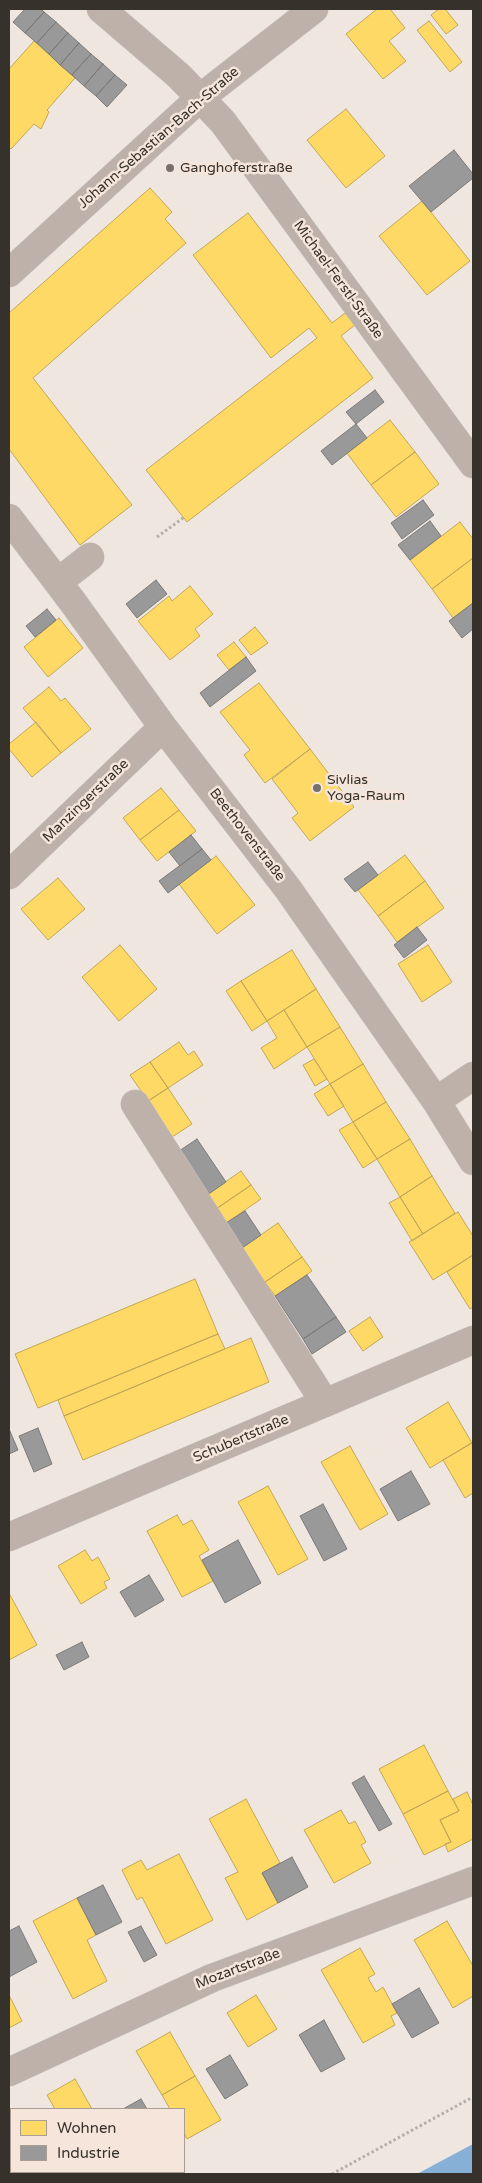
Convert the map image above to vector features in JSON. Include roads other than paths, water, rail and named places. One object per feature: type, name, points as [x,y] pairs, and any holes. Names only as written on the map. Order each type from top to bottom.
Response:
[{"type":"street","points":[[101,9],[179,76],[200,98]]},
{"type":"street","name":"Johann-Sebastian-Bach-Straße","points":[[9,273],[200,98],[314,9]]},
{"type":"street","name":"Michael-Ferstl-Straße","points":[[200,98],[223,122],[473,464]]},
{"type":"street","name":"Beethovenstraße","points":[[9,518],[163,727],[288,889],[436,1101],[473,1161]]},
{"type":"street","points":[[58,582],[90,557]]},
{"type":"street","name":"Manzingerstraße","points":[[9,875],[163,727]]},
{"type":"street","points":[[436,1101],[473,1076]]},
{"type":"street","points":[[135,1104],[325,1403]]},
{"type":"street","name":"Schubertstraße","points":[[9,1536],[473,1340]]},
{"type":"street","name":"Mozartstraße","points":[[9,2072],[212,1978],[473,1881]]},
{"type":"water","points":[[473,2144],[473,2174],[417,2174]]},
{"type":"place","name":"Ganghoferstraße","points":[[170,168]]},
{"type":"place","name":"Sivlias Yoga-Raum","points":[[317,788]]}]
